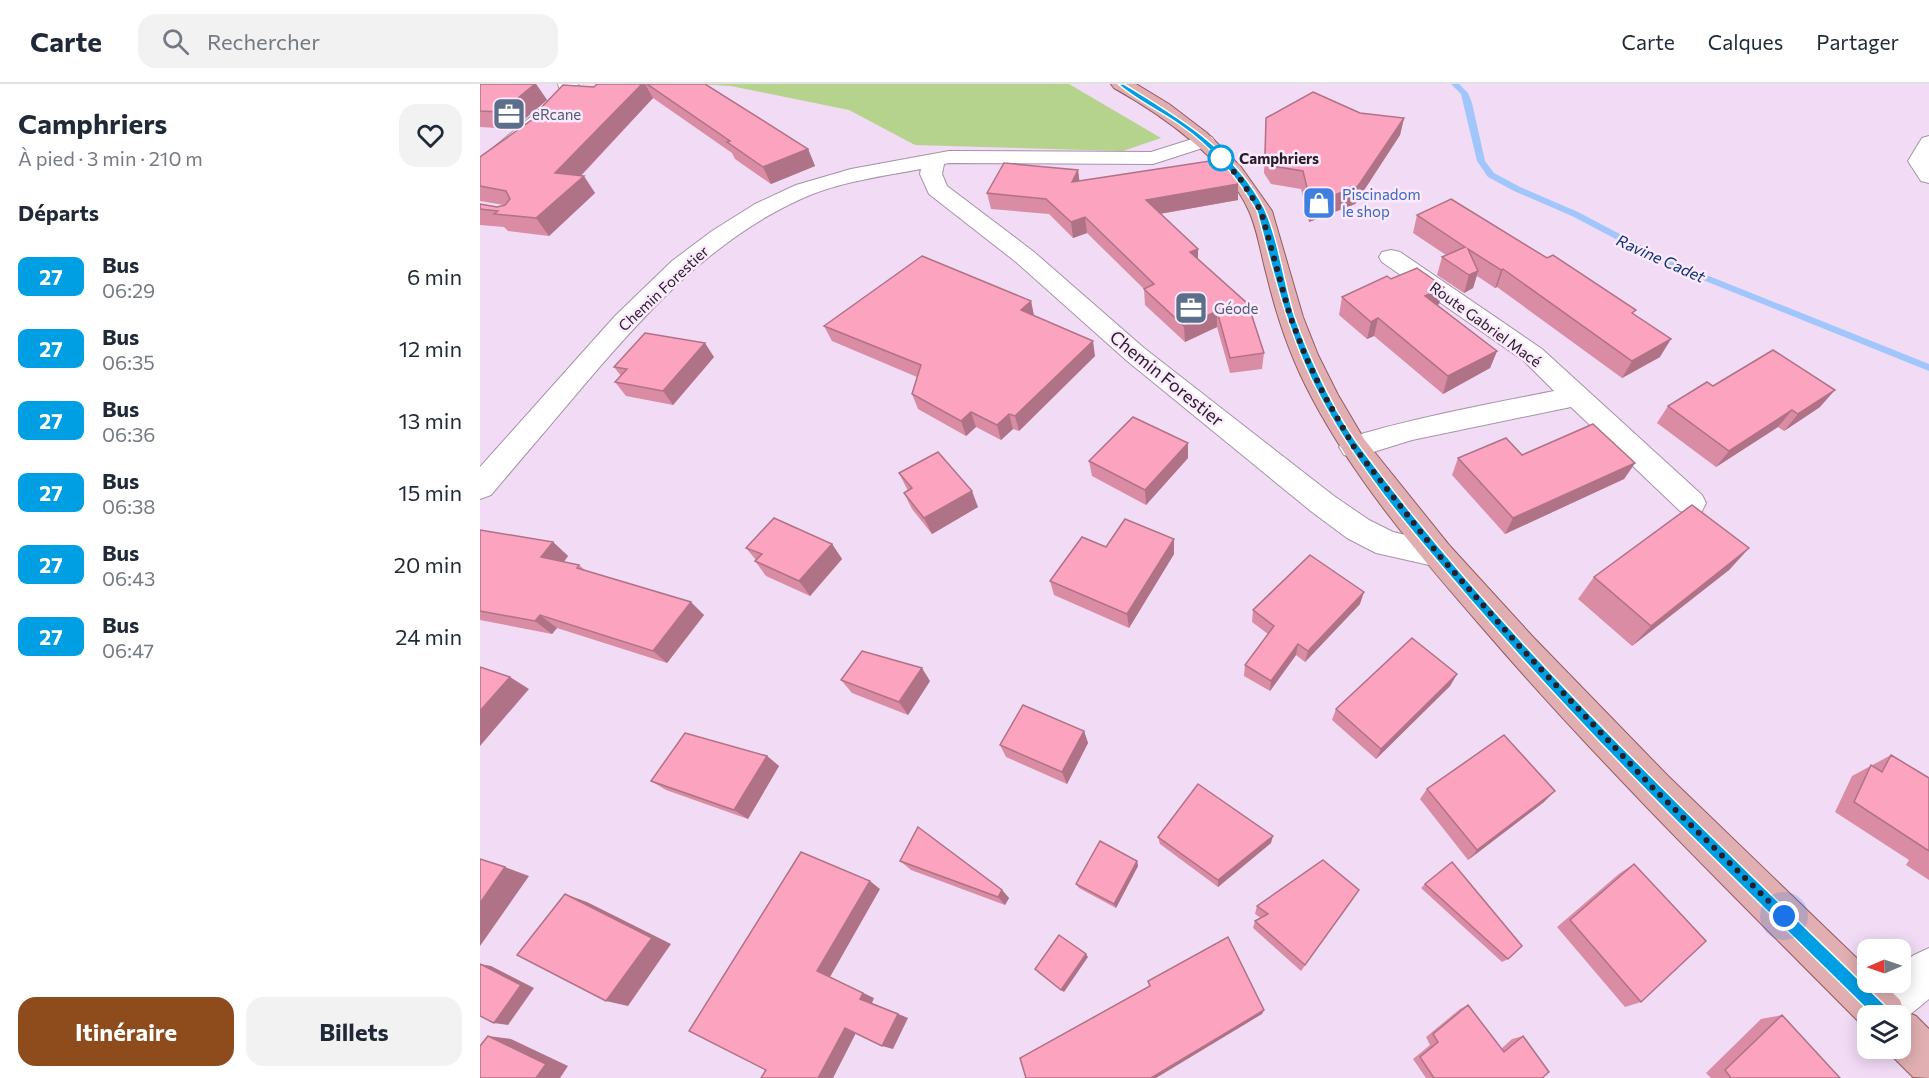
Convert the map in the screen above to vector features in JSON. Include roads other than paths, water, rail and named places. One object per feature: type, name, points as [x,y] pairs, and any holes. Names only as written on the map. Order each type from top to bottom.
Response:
[{"type":"main road","points":[[1129,85],[1205,141],[1239,177],[1261,211],[1290,316],[1324,395],[1354,447],[1438,554],[1521,648],[1654,789],[1873,1005]]},
{"type":"main road","points":[[1911,1043],[1929,1061]]},
{"type":"street","points":[[480,170],[564,99],[570,90],[568,84]]},
{"type":"street","points":[[489,139],[517,141]]},
{"type":"street","name":"Chemin Forestier","points":[[480,487],[624,322],[681,267],[720,236],[762,209],[804,190],[851,176],[934,160],[972,156],[1153,158],[1205,141]]},
{"type":"street","points":[[1929,142],[1919,161],[1929,176]]},
{"type":"street","name":"Chemin Forestier","points":[[934,160],[930,174],[937,189],[1025,256],[1135,354],[1323,504],[1358,529],[1387,544],[1438,554]]},
{"type":"street","name":"Route Gabriel Macé","points":[[1391,256],[1533,355],[1691,502]]},
{"type":"street","points":[[1354,447],[1412,430],[1578,396]]},
{"type":"street","points":[[1900,1005],[1929,970]]},
{"type":"waterway","name":"Ravine Cadet","points":[[1455,84],[1464,93],[1468,103],[1481,161],[1491,175],[1575,214],[1666,262],[1929,368]]},
{"type":"place","name":"eRcane","points":[[509,114]]},
{"type":"place","name":"Camphriers","points":[[1221,158]]},
{"type":"place","name":"Piscinadom le shop","points":[[1319,203]]},
{"type":"place","name":"Géode","points":[[1191,308]]}]
